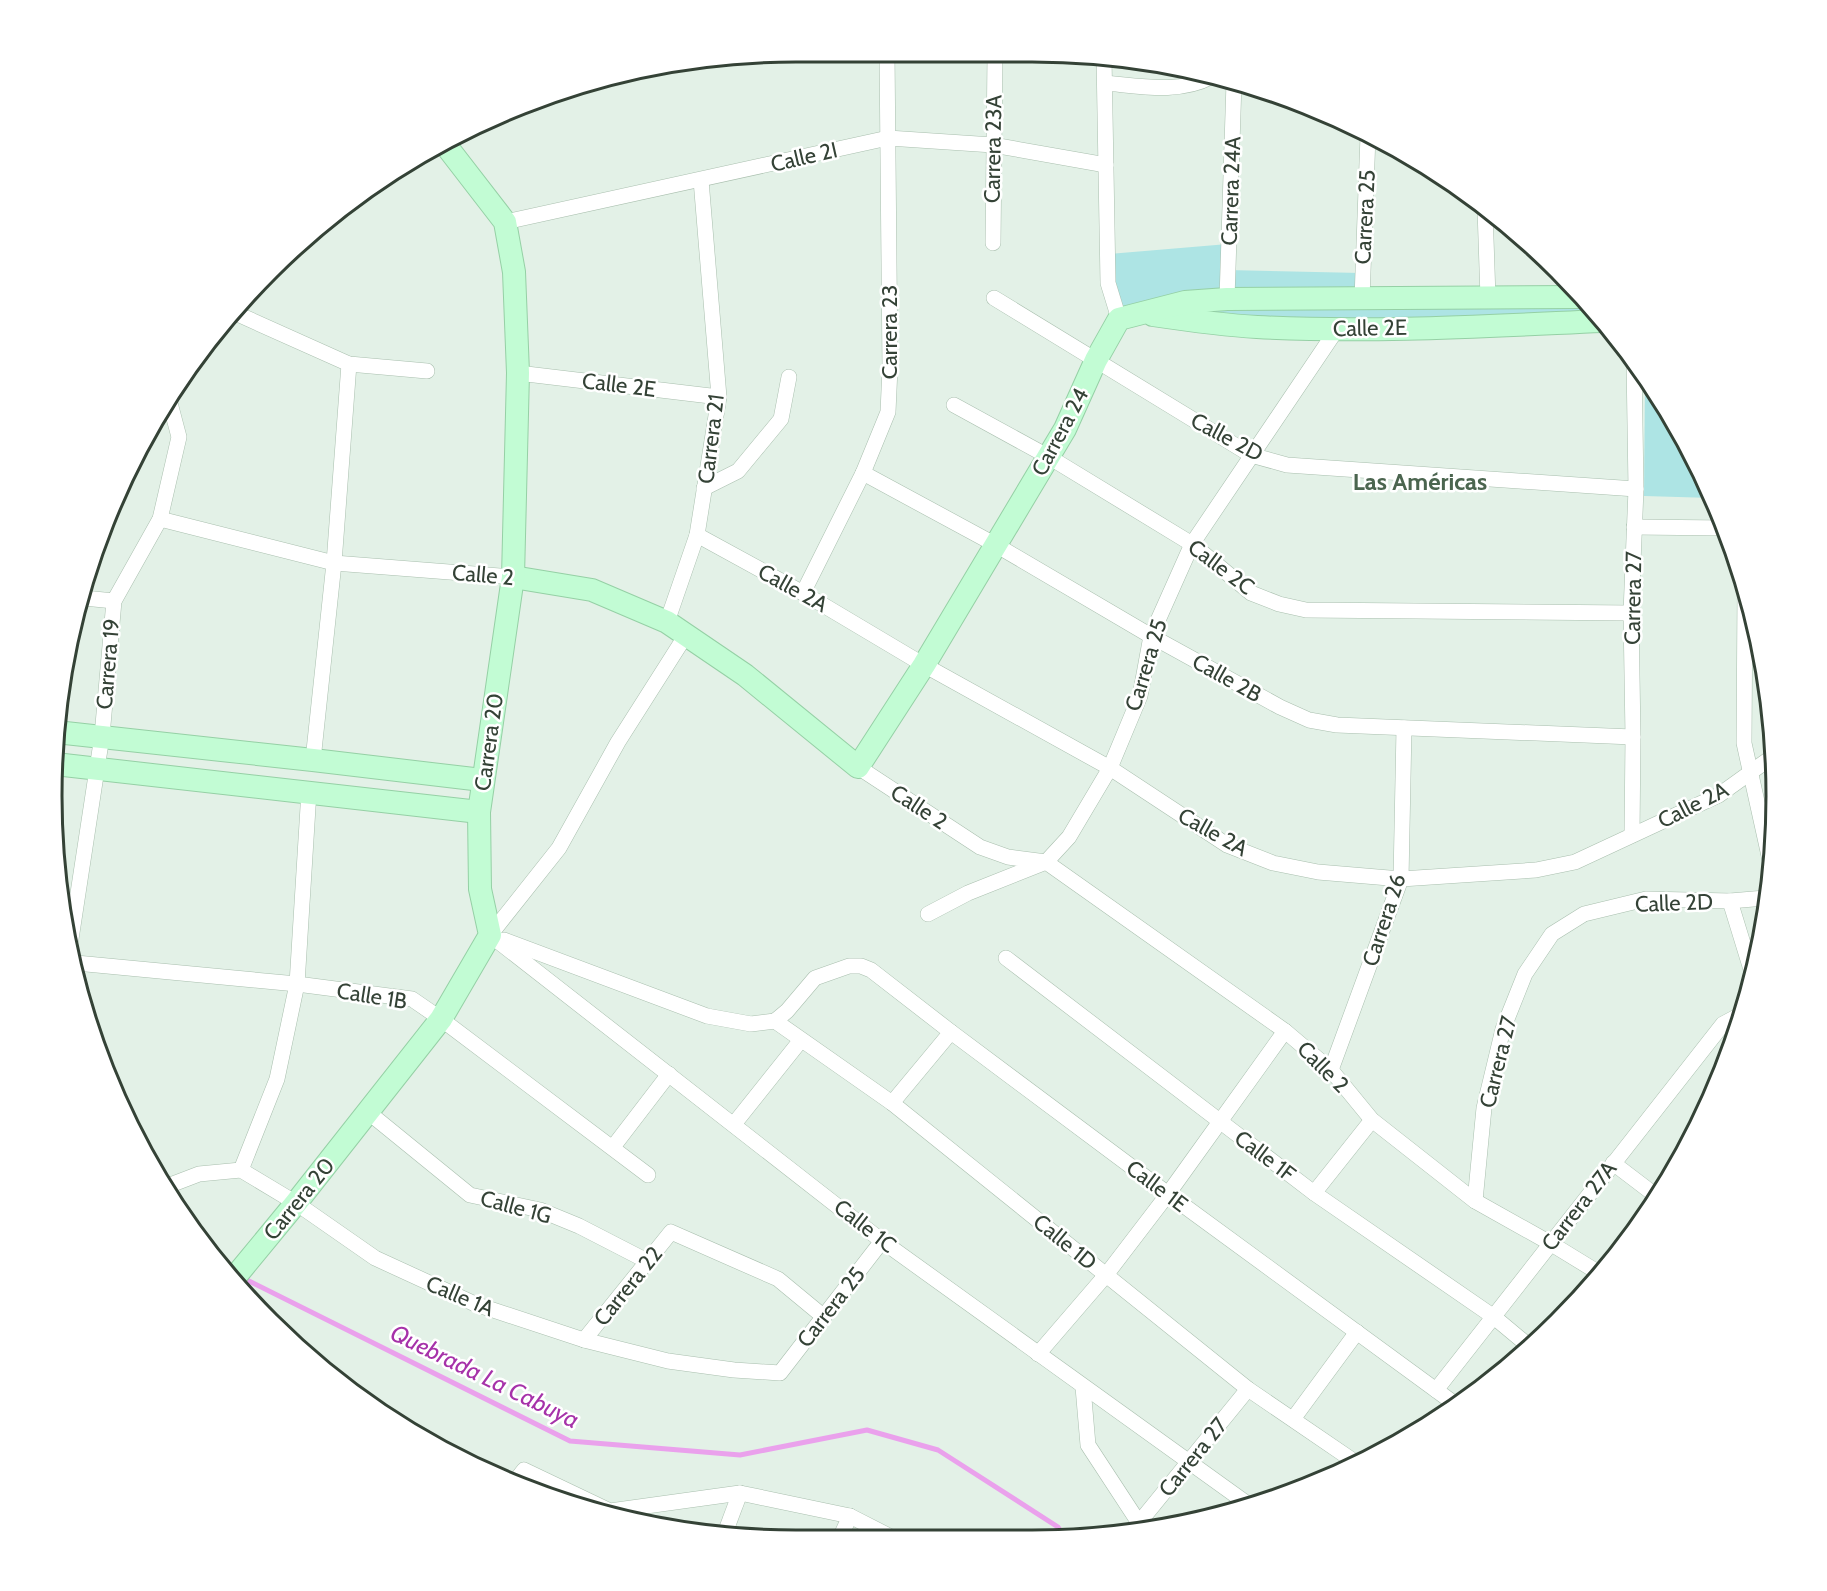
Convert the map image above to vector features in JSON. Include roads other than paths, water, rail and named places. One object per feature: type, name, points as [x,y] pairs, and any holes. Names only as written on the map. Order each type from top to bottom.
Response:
[{"type":"street","name":"Carrera 23","points":[[803,593],[863,473],[888,412],[890,368],[887,62]]},
{"type":"street","name":"Carrera 23A","points":[[993,243],[995,62]]},
{"type":"street","points":[[1104,66],[1108,283],[1129,316]]},
{"type":"street","points":[[1105,83],[1163,88],[1201,82]]},
{"type":"street","name":"Carrera 24A","points":[[1227,299],[1234,91]]},
{"type":"street","name":"Calle 2I","points":[[505,222],[888,138],[993,145],[1106,165]]},
{"type":"street","name":"Carrera 25","points":[[1362,299],[1368,143]]},
{"type":"street","name":"Carrera 20","points":[[240,1272],[441,1019],[490,935],[480,889],[479,812],[513,577],[518,373],[514,272],[505,222],[449,149]]},
{"type":"street","name":"Carrera 21","points":[[667,622],[697,535],[719,397],[701,180]]},
{"type":"street","points":[[1485,219],[1488,298]]},
{"type":"street","name":"Calle 2E","points":[[1129,316],[1185,302],[1227,299],[1570,297]]},
{"type":"street","name":"Calle 2D","points":[[994,298],[1251,455],[1287,465],[1636,489]]},
{"type":"street","points":[[241,316],[349,364],[427,371]]},
{"type":"street","name":"Calle 2E","points":[[1129,316],[1255,327],[1336,329],[1591,321]]},
{"type":"street","name":"Carrera 24","points":[[858,767],[924,664],[1049,457],[1065,429],[1096,360],[1129,316]]},
{"type":"street","name":"Carrera 25","points":[[928,914],[968,892],[1046,862],[1069,837],[1110,768],[1140,696],[1151,636],[1192,544],[1336,329]]},
{"type":"street","points":[[313,760],[334,563],[349,364]]},
{"type":"street","name":"Calle 2E","points":[[518,373],[719,397]]},
{"type":"street","points":[[705,488],[738,471],[781,419],[789,377]]},
{"type":"street","name":"Carrera 27","points":[[1632,835],[1631,613],[1636,489],[1634,377]]},
{"type":"street","name":"Calle 2C","points":[[954,405],[1049,457],[1192,544],[1251,592],[1279,604],[1306,610],[1631,613]]},
{"type":"street","name":"Carrera 19","points":[[73,923],[102,736],[114,601],[160,519],[179,437],[172,409]]},
{"type":"street","name":"Calle 2B","points":[[863,473],[996,545],[1151,636],[1280,707],[1309,720],[1337,725],[1633,737]]},
{"type":"street","name":"Calle 2","points":[[160,519],[334,563],[513,577],[592,590],[667,622],[745,675],[858,767],[980,847],[1008,857],[1046,862],[1285,1031],[1331,1070],[1372,1120],[1475,1201],[1591,1269]]},
{"type":"street","points":[[1634,527],[1715,528]]},
{"type":"street","name":"Calle 2A","points":[[697,535],[1110,768],[1227,844],[1273,863],[1318,872],[1401,879],[1536,870],[1575,862],[1719,795],[1765,763]]},
{"type":"street","points":[[89,599],[114,601]]},
{"type":"street","points":[[1745,626],[1744,743],[1764,835]]},
{"type":"street","points":[[686,635],[618,742],[559,848],[490,935],[707,1016],[751,1024],[775,1021]]},
{"type":"street","name":"Carrera 26","points":[[1331,1070],[1401,879],[1404,728]]},
{"type":"street","points":[[65,733],[482,780]]},
{"type":"street","points":[[63,765],[479,812]]},
{"type":"street","points":[[173,1184],[199,1174],[241,1170],[277,1079],[297,984],[309,791]]},
{"type":"street","name":"Calle 2D","points":[[1552,934],[1584,914],[1646,899],[1730,901],[1758,899]]},
{"type":"street","points":[[1730,901],[1747,956]]},
{"type":"street","name":"Carrera 27","points":[[1475,1201],[1484,1108],[1503,1029],[1525,974],[1552,934]]},
{"type":"street","name":"Calle 1C","points":[[490,935],[882,1241],[1240,1499]]},
{"type":"street","name":"Calle 1F","points":[[1006,958],[1314,1193],[1494,1317],[1522,1341]]},
{"type":"street","name":"Calle 1B","points":[[82,964],[297,984],[412,999],[648,1175]]},
{"type":"street","name":"Calle 1E","points":[[775,1021],[787,1011],[815,978],[849,966],[861,966],[871,970],[1168,1194],[1448,1399]]},
{"type":"street","name":"Carrera 27A","points":[[1436,1390],[1723,1024],[1730,1020]]},
{"type":"street","name":"Calle 1D","points":[[775,1021],[892,1103],[1248,1389],[1348,1457]]},
{"type":"street","points":[[1038,1354],[1106,1275],[1168,1194],[1285,1031]]},
{"type":"street","points":[[892,1103],[951,1032]]},
{"type":"street","points":[[734,1124],[801,1040]]},
{"type":"street","points":[[613,1147],[669,1074]]},
{"type":"street","name":"Calle 1G","points":[[368,1112],[470,1195],[540,1210],[579,1226],[647,1261]]},
{"type":"street","points":[[1314,1193],[1372,1120]]},
{"type":"street","points":[[1613,1163],[1649,1191]]},
{"type":"street","name":"Calle 1A","points":[[241,1170],[296,1203],[375,1258],[475,1305],[584,1340],[668,1361],[734,1370],[780,1373]]},
{"type":"street","name":"Carrera 22","points":[[584,1340],[671,1232],[778,1279],[824,1317]]},
{"type":"street","name":"Carrera 25","points":[[780,1373],[882,1241]]},
{"type":"street","points":[[1293,1419],[1357,1332]]},
{"type":"street","points":[[1083,1387],[1088,1445],[1137,1521]]},
{"type":"street","name":"Carrera 27","points":[[1143,1520],[1248,1389]]},
{"type":"street","points":[[520,1476],[524,1470],[575,1495]]},
{"type":"street","points":[[728,1526],[740,1493]]},
{"type":"street","points":[[628,1509],[740,1493],[850,1516],[877,1530]]},
{"type":"street","points":[[844,1530],[850,1516]]},
{"type":"waterway","name":"Quebrada La Cabuya","points":[[243,1278],[570,1441],[740,1455],[867,1430],[938,1450],[1059,1529]]},
{"type":"district","name":"Las Américas","points":[[1420,481]]}]
